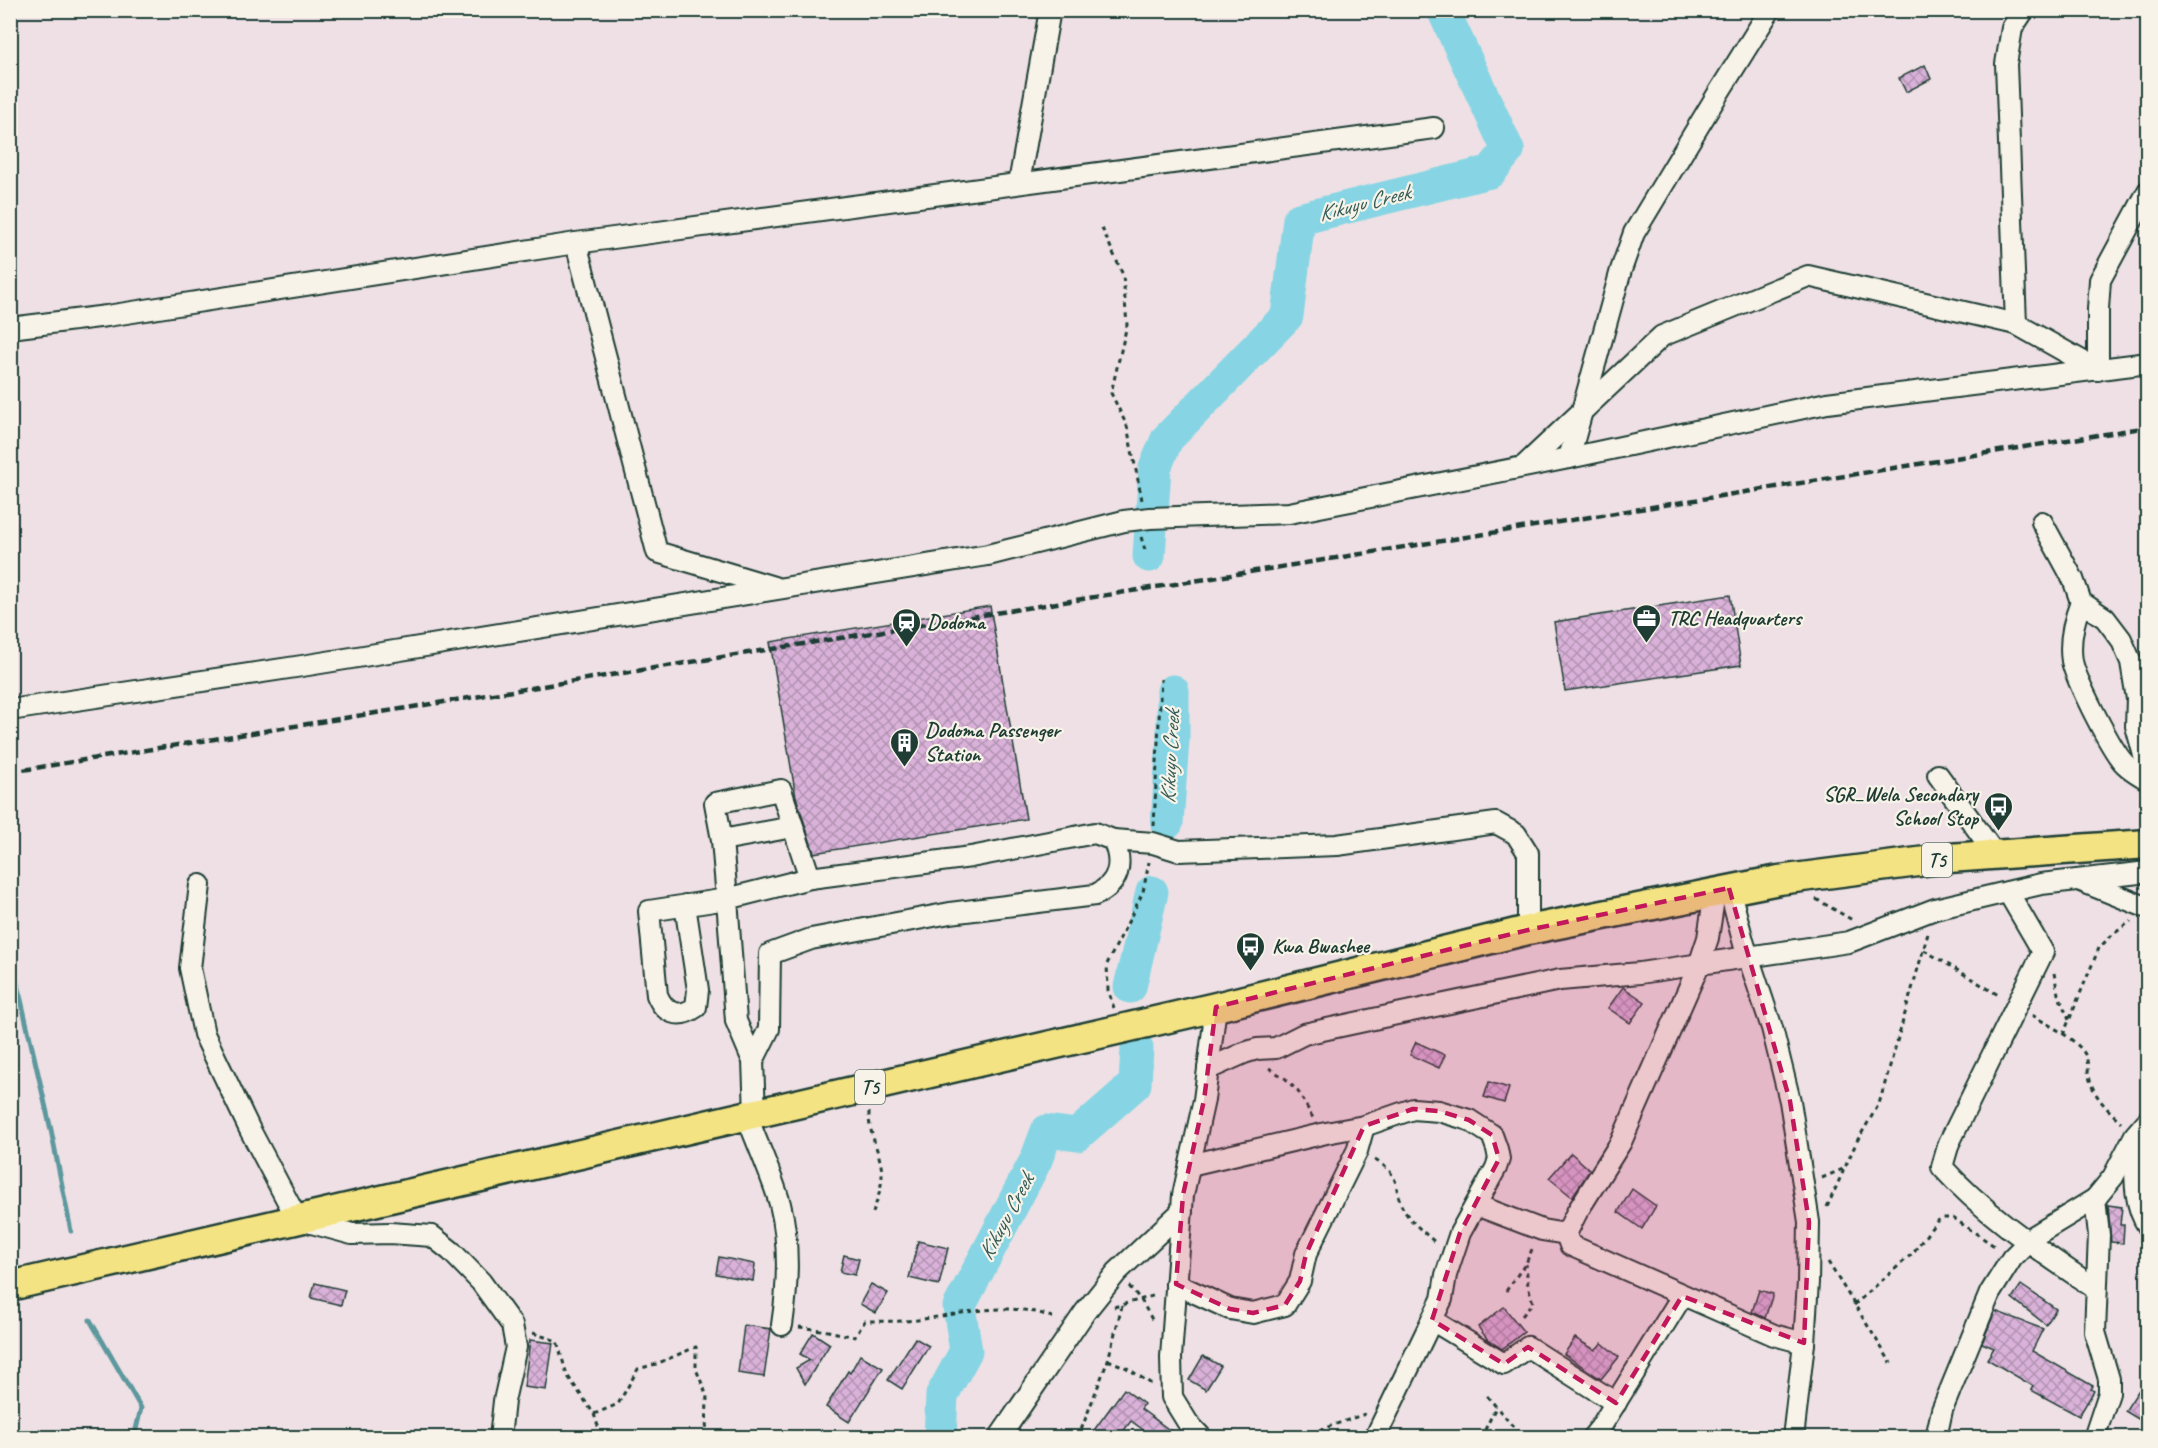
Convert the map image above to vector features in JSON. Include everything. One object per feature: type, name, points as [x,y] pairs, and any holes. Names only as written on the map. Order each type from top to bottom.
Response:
[{"type":"highway","name":"T5","points":[[10,1286],[1216,1007],[1528,930],[1779,879],[1995,854],[2148,844]]},
{"type":"street","points":[[1019,183],[1050,10]]},
{"type":"street","points":[[1569,458],[1621,270],[1634,233],[1770,10]]},
{"type":"street","points":[[2016,324],[2006,64],[2012,28],[2024,10]]},
{"type":"street","points":[[10,328],[107,316],[576,243],[1434,128]]},
{"type":"street","points":[[2098,370],[2100,280],[2148,191]]},
{"type":"street","points":[[576,243],[657,552],[780,589]]},
{"type":"street","points":[[1524,466],[1662,336],[1808,276],[2016,324],[2098,370]]},
{"type":"street","points":[[10,710],[302,666],[988,555],[1124,521],[1289,513],[1827,404],[2148,363]]},
{"type":"street","points":[[2042,522],[2073,579],[2081,602],[2104,618],[2121,639],[2131,662],[2137,699],[2136,726],[2148,770]]},
{"type":"street","points":[[2081,602],[2075,618],[2072,642],[2072,660],[2076,677],[2107,737],[2124,764],[2148,780]]},
{"type":"street","points":[[1938,774],[1995,854]]},
{"type":"street","points":[[753,1061],[736,1021],[728,899],[722,840],[715,803],[781,790],[810,878]]},
{"type":"street","points":[[685,905],[698,990],[696,1007],[688,1013],[672,1013],[662,1006],[657,995],[649,911],[685,905],[728,899],[810,878],[971,857],[1095,833],[1113,840],[1153,843],[1179,851],[1336,845],[1496,823],[1516,834],[1528,853],[1528,930]]},
{"type":"street","points":[[722,840],[793,827]]},
{"type":"street","points":[[782,1324],[786,1298],[787,1251],[780,1204],[751,1115],[753,1061],[768,1029],[770,954],[812,939],[950,913],[1095,895],[1107,889],[1118,873],[1119,853],[1113,840]]},
{"type":"street","points":[[1208,1069],[1244,1053],[1257,1049],[1276,1048],[1304,1034],[1396,1014],[1560,980],[1640,973],[1850,942],[1935,909],[2041,884],[2148,872]]},
{"type":"street","points":[[2079,880],[2148,908]]},
{"type":"street","points":[[200,885],[190,968],[204,1034],[250,1130],[297,1219],[352,1234],[390,1233],[432,1236],[451,1251],[481,1282],[512,1325],[516,1347],[504,1401],[500,1437]]},
{"type":"street","points":[[1722,890],[1749,958],[1772,1028],[1790,1101],[1803,1186],[1817,1217],[1808,1282],[1804,1343],[1793,1437]]},
{"type":"street","points":[[1722,890],[1699,965],[1621,1142],[1566,1234],[1570,1245],[1774,1335],[1804,1343]]},
{"type":"street","points":[[2008,892],[2043,952],[1948,1143],[1942,1167],[1961,1188],[2028,1242],[2096,1289]]},
{"type":"street","points":[[1203,1437],[1188,1423],[1172,1397],[1171,1357],[1183,1195],[1204,1100],[1216,1007]]},
{"type":"street","points":[[1190,1165],[1365,1126],[1413,1109],[1440,1111],[1469,1120],[1492,1135],[1499,1159],[1490,1182],[1460,1233],[1446,1275],[1442,1299],[1375,1437]]},
{"type":"street","points":[[1936,1437],[1942,1410],[1990,1293],[2012,1258],[2028,1242],[2056,1222],[2095,1199],[2113,1177],[2135,1136],[2148,1120]]},
{"type":"street","points":[[1176,1286],[1230,1309],[1253,1313],[1285,1305],[1300,1281],[1306,1254],[1357,1151],[1365,1126]]},
{"type":"street","points":[[2135,1136],[2138,1197],[2143,1220],[2148,1226]]},
{"type":"street","points":[[2094,1437],[2109,1393],[2109,1379],[2095,1332],[2099,1234],[2095,1199]]},
{"type":"street","points":[[1476,1206],[1542,1230],[1566,1234]]},
{"type":"street","points":[[999,1437],[1072,1330],[1117,1272],[1182,1211]]},
{"type":"street","points":[[1592,1437],[1616,1403],[1682,1296]]},
{"type":"street","points":[[1432,1320],[1504,1364],[1528,1347],[1616,1403]]},
{"type":"path","points":[[1102,228],[1123,275],[1127,325],[1111,393],[1127,426],[1142,500]]},
{"type":"path","points":[[1141,537],[1146,553]]},
{"type":"path","points":[[1810,896],[1841,912],[1874,934]]},
{"type":"path","points":[[1891,1363],[1834,1273],[1817,1217],[1879,1104],[1935,909]]},
{"type":"path","points":[[2063,1035],[2099,948],[2132,920]]},
{"type":"path","points":[[1923,950],[2063,1035],[2084,1051],[2089,1063],[2089,1076],[2094,1092],[2109,1111],[2135,1136]]},
{"type":"path","points":[[872,1216],[882,1172],[869,1125],[873,1087]]},
{"type":"path","points":[[1803,1186],[1843,1169]]},
{"type":"path","points":[[1854,1305],[1912,1254],[1942,1218],[1953,1218],[2012,1258]]},
{"type":"path","points":[[1506,1291],[1526,1263],[1542,1230]]},
{"type":"path","points":[[1522,1316],[1533,1303],[1528,1286],[1526,1263]]},
{"type":"path","points":[[1117,1272],[1141,1300],[1156,1326]]},
{"type":"path","points":[[1085,1312],[1122,1306],[1176,1286]]},
{"type":"path","points":[[1078,1437],[1108,1360],[1122,1306]]},
{"type":"path","points":[[782,1324],[855,1337],[865,1321],[915,1320],[990,1309],[1047,1315],[1072,1330]]},
{"type":"path","points":[[512,1325],[557,1341],[567,1376],[594,1414],[602,1437]]},
{"type":"path","points":[[594,1414],[618,1404],[638,1369],[696,1347],[696,1369],[707,1396],[706,1437]]},
{"type":"path","points":[[1108,1360],[1127,1368],[1172,1397]]},
{"type":"path","points":[[1487,1396],[1520,1437]]},
{"type":"path","points":[[1481,1437],[1496,1407]]},
{"type":"path","points":[[1319,1430],[1366,1414]]},
{"type":"highlighted area","points":[[1729,888],[1790,1101],[1809,1222],[1804,1343],[1682,1296],[1616,1403],[1528,1347],[1504,1364],[1432,1320],[1460,1233],[1499,1159],[1492,1135],[1469,1120],[1439,1111],[1413,1109],[1364,1126],[1306,1254],[1300,1281],[1285,1305],[1253,1313],[1230,1309],[1176,1284],[1183,1195],[1204,1100],[1216,1007],[1528,930]]},
{"type":"building","points":[[1925,65],[1931,79],[1906,92],[1899,78]]},
{"type":"building","name":"TRC Headquarters","points":[[1730,595],[1741,665],[1565,691],[1554,622]]},
{"type":"building","name":"Dodoma Passenger Station","points":[[990,606],[1026,819],[814,853],[796,797],[770,642]]},
{"type":"building","points":[[1623,987],[1645,1002],[1630,1023],[1608,1008]]},
{"type":"building","points":[[1416,1042],[1445,1055],[1439,1068],[1410,1055]]},
{"type":"building","points":[[1489,1082],[1509,1088],[1504,1103],[1484,1097]]},
{"type":"building","points":[[1571,1153],[1590,1170],[1572,1197],[1549,1178]]},
{"type":"building","points":[[1632,1189],[1656,1206],[1642,1229],[1618,1212]]},
{"type":"building","points":[[2108,1205],[2122,1207],[2120,1225],[2124,1225],[2123,1243],[2111,1242]]},
{"type":"building","points":[[918,1241],[948,1248],[939,1285],[909,1278]]},
{"type":"building","points":[[844,1255],[859,1259],[855,1275],[840,1272]]},
{"type":"building","points":[[719,1257],[755,1264],[753,1281],[716,1274]]},
{"type":"building","points":[[315,1283],[345,1290],[341,1305],[311,1298]]},
{"type":"building","points":[[871,1284],[888,1293],[876,1313],[860,1304]]},
{"type":"building","points":[[2021,1285],[2056,1309],[2046,1325],[2012,1298]]},
{"type":"building","points":[[1759,1290],[1773,1294],[1765,1318],[1752,1312]]},
{"type":"building","points":[[1504,1307],[1524,1332],[1502,1349],[1488,1340],[1478,1327]]},
{"type":"building","points":[[1995,1311],[2043,1329],[2032,1351],[2093,1386],[2091,1389],[2094,1391],[2079,1416],[2031,1390],[2033,1386],[1987,1359],[1994,1348],[1982,1343]]},
{"type":"building","points":[[744,1325],[771,1329],[764,1377],[738,1373]]},
{"type":"building","points":[[813,1333],[830,1344],[805,1384],[796,1368],[810,1360],[800,1354]]},
{"type":"building","points":[[915,1338],[929,1346],[902,1389],[888,1380]]},
{"type":"building","points":[[1575,1338],[1595,1350],[1602,1343],[1619,1357],[1601,1379],[1564,1354]]},
{"type":"building","points":[[530,1340],[553,1343],[546,1390],[524,1387]]},
{"type":"building","points":[[860,1355],[883,1368],[849,1422],[826,1407]]},
{"type":"building","points":[[1203,1356],[1221,1366],[1206,1390],[1189,1380]]},
{"type":"building","points":[[2148,1376],[2148,1425],[2125,1411]]},
{"type":"building","points":[[1124,1389],[1144,1404],[1141,1409],[1179,1437],[1153,1437],[1131,1421],[1119,1437],[1089,1437]]},
{"type":"waterway","name":"Kikuyu Creek","points":[[1149,556],[1155,468],[1167,439],[1287,316],[1299,219],[1490,172],[1508,150],[1443,10]]},
{"type":"waterway","name":"Kikuyu Creek","points":[[1167,823],[1173,740],[1173,691]]},
{"type":"waterway","name":"Kikuyu Creek","points":[[1130,987],[1152,892]]},
{"type":"waterway","points":[[10,952],[51,1130],[71,1231]]},
{"type":"waterway","name":"Kikuyu Creek","points":[[940,1438],[942,1395],[966,1351],[959,1307],[1036,1160],[1047,1131],[1077,1135],[1135,1084],[1137,1048]]},
{"type":"waterway","points":[[90,1320],[141,1408],[134,1438]]},
{"type":"railway","points":[[10,772],[2148,427]]},
{"type":"place","name":"TRC Headquarters","points":[[1647,644]]},
{"type":"place","name":"Dodoma","points":[[906,648]]},
{"type":"place","name":"Dodoma Passenger Station","points":[[904,768]]},
{"type":"place","name":"SGR_Wela Secondary School Stop","points":[[1999,832]]},
{"type":"place","name":"Kwa Bwashee","points":[[1251,972]]}]
